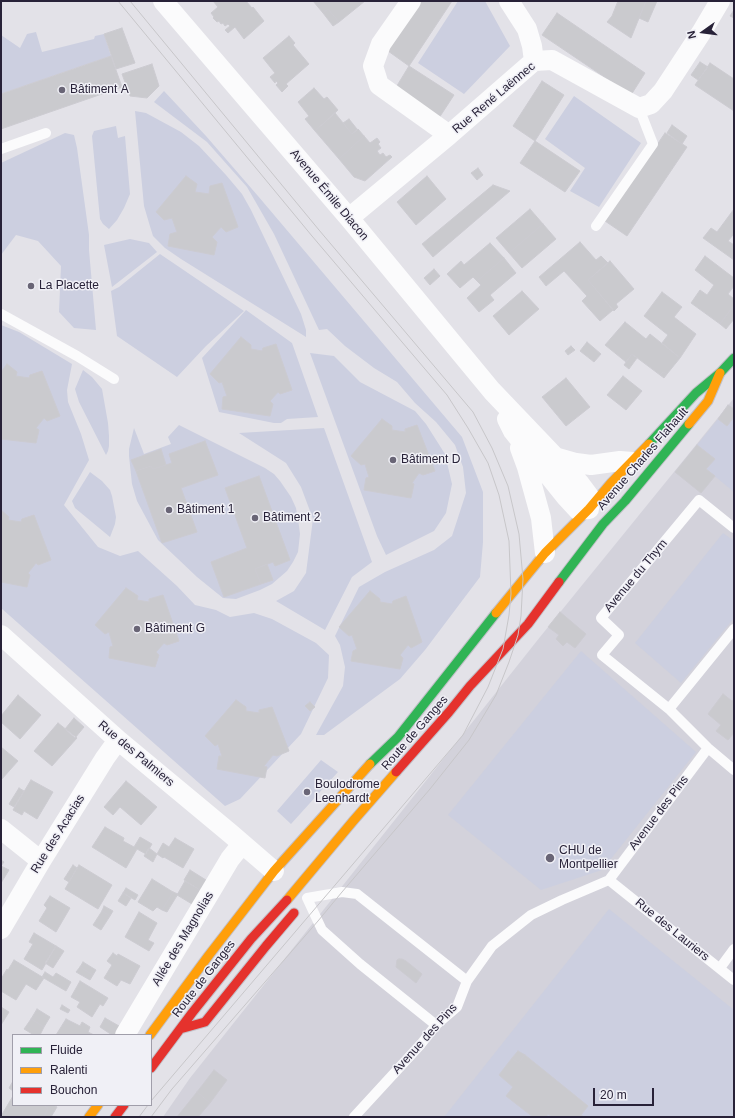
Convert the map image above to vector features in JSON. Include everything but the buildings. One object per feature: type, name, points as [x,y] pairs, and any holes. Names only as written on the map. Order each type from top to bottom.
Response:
[{"type":"main road","name":"Avenue Charles Flahault","points":[[596,516],[611,483],[696,393],[734,358]]},
{"type":"main road","name":"Avenue Charles Flahault","points":[[596,516],[625,501],[708,401],[720,372]]},
{"type":"main road","name":"Route de Ganges","points":[[151,1034],[209,955],[280,876],[300,843],[374,759],[398,737],[511,594],[546,553],[596,516]]},
{"type":"main road","name":"Route de Ganges","points":[[152,1067],[251,939],[297,889],[470,686],[528,624],[591,539],[596,516]]},
{"type":"main road","points":[[381,766],[398,737]]},
{"type":"main road","points":[[180,1029],[205,1022],[266,946],[303,903],[297,889],[280,876]]},
{"type":"main road","points":[[89,1117],[97,1106]]},
{"type":"main road","points":[[115,1117],[123,1106]]},
{"type":"street","name":"Avenue Émile Diacon","points":[[163,1],[349,218],[492,391],[556,456],[580,484],[589,496],[596,516]]},
{"type":"street","points":[[411,1],[381,44],[372,66],[379,85],[449,135]]},
{"type":"street","points":[[509,1],[527,29],[532,46],[534,61]]},
{"type":"street","points":[[639,108],[651,104],[663,91],[720,1]]},
{"type":"street","name":"Rue René Laënnec","points":[[349,218],[449,135],[534,61],[552,60],[639,108]]},
{"type":"street","name":"Avenue Émile Diacon","points":[[492,391],[513,431],[527,467],[541,518],[546,553]]},
{"type":"street","name":"Avenue Émile Diacon","points":[[513,431],[578,510],[596,516]]},
{"type":"street","name":"Avenue Émile Diacon","points":[[556,456],[576,463],[591,464],[620,461],[632,462]]},
{"type":"street","name":"Rue des Palmiers","points":[[1,635],[118,740],[280,876]]},
{"type":"street","name":"Rue des Acacias","points":[[1,929],[41,861],[105,758],[118,740]]},
{"type":"street","points":[[1,829],[41,861]]},
{"type":"street","name":"Allée des Magnolias","points":[[126,1034],[230,859],[242,844]]},
{"type":"lane","points":[[596,226],[653,144],[639,108]]},
{"type":"lane","points":[[1,149],[46,133]]},
{"type":"lane","points":[[1,314],[77,356],[114,379]]},
{"type":"lane","name":"Avenue du Thym","points":[[734,528],[699,500],[601,618],[619,634],[602,655],[669,709],[708,748],[734,770]]},
{"type":"lane","points":[[669,709],[734,629]]},
{"type":"lane","name":"Avenue des Pins","points":[[354,1117],[421,1044],[436,1025],[457,1007],[467,981],[492,946],[531,915],[610,880],[708,748]]},
{"type":"lane","name":"Rue des Lauriers","points":[[610,880],[734,980]]},
{"type":"lane","points":[[436,1025],[360,964],[322,930],[303,903],[342,892],[357,894],[467,981]]},
{"type":"lane","points":[[720,968],[734,949]]},
{"type":"shaded area","points":[[458,1],[485,1],[510,46],[464,94],[418,63]]},
{"type":"shaded area","points":[[36,32],[42,52],[94,39],[95,36],[104,34],[111,56],[1,94],[1,35],[20,48],[27,34]]},
{"type":"shaded area","points":[[164,91],[206,136],[258,196],[462,437],[483,492],[483,542],[480,577],[425,650],[400,679],[324,735],[316,735],[343,686],[345,667],[340,645],[335,636],[359,587],[385,572],[434,550],[452,536],[466,493],[463,467],[455,445],[436,422],[415,403],[397,382],[374,368],[345,346],[327,329],[319,330],[274,234],[247,187],[207,142],[154,102]]},
{"type":"shaded area","points":[[574,96],[641,143],[599,207],[570,191],[585,168],[545,139]]},
{"type":"shaded area","points":[[135,111],[146,113],[181,132],[199,146],[242,194],[301,314],[306,330],[306,337],[181,259],[165,248],[153,236],[144,206]]},
{"type":"shaded area","points":[[116,126],[118,138],[125,136],[130,194],[117,220],[109,229],[100,219],[92,136],[94,131]]},
{"type":"shaded area","points":[[65,133],[74,135],[77,148],[89,235],[96,330],[74,328],[59,312],[61,266],[38,241],[16,235],[1,255],[1,163]]},
{"type":"shaded area","points":[[130,239],[149,243],[157,252],[112,287],[104,245]]},
{"type":"shaded area","points":[[160,254],[244,311],[206,346],[177,377],[117,336],[111,291],[119,287]]},
{"type":"shaded area","points":[[246,310],[292,343],[318,417],[287,419],[281,423],[274,423],[219,412],[202,358]]},
{"type":"shaded area","points":[[1,325],[19,332],[72,364],[67,390],[68,402],[81,434],[89,460],[64,505],[98,547],[120,556],[138,551],[177,586],[195,605],[216,610],[230,617],[254,613],[272,619],[316,643],[329,655],[328,678],[301,734],[240,799],[225,806],[1,608]]},
{"type":"shaded area","points":[[310,353],[334,356],[360,382],[415,411],[426,424],[445,454],[452,484],[446,513],[434,531],[386,555],[377,536]]},
{"type":"shaded area","points":[[83,370],[92,377],[102,389],[109,436],[109,446],[106,455],[79,402],[75,389]]},
{"type":"shaded area","name":"CHU de Montpellier","points":[[734,398],[734,1117],[163,1117],[190,1078],[540,637]]},
{"type":"shaded area","points":[[734,417],[734,492],[706,469],[715,459],[697,445],[718,419],[727,426]]},
{"type":"shaded area","points":[[179,425],[265,468],[274,474],[291,497],[296,508],[299,526],[300,534],[298,552],[287,571],[272,584],[236,599],[223,598],[197,577],[158,540],[137,501],[132,484],[129,449],[134,428],[144,454],[171,444],[168,437]]},
{"type":"shaded area","points":[[324,428],[372,562],[352,577],[325,630],[276,601],[294,591],[306,573],[313,519],[301,487],[286,463],[239,433]]},
{"type":"shaded area","points":[[90,472],[102,481],[110,490],[112,496],[116,517],[110,537],[75,508],[72,501]]},
{"type":"shaded area","points":[[723,533],[734,541],[734,618],[681,683],[635,643]]},
{"type":"shaded area","points":[[581,651],[696,752],[602,870],[541,890],[448,815]]},
{"type":"shaded area","name":"Boulodrome Leenhardt","points":[[321,760],[338,772],[291,824],[277,811]]},
{"type":"shaded area","points":[[609,909],[734,1010],[734,1117],[444,1117]]},
{"type":"tram line","points":[[118,1],[312,236],[447,395],[488,463],[499,495],[509,541],[511,594],[503,649],[488,687],[463,735],[152,1100]]},
{"type":"tram line","points":[[130,1],[319,230],[473,412],[492,448],[508,486],[519,534],[523,579],[521,616],[518,635],[509,662],[496,695],[469,740],[430,789],[318,921],[172,1089],[151,1117]]},
{"type":"tram line","points":[[139,1117],[147,1106]]},
{"type":"traffic: fast","points":[[649,444],[696,393],[720,373],[734,358]]},
{"type":"traffic: fast","points":[[559,582],[603,524],[625,501],[689,424]]},
{"type":"traffic: fast","points":[[370,764],[398,737],[496,613]]},
{"type":"traffic: slow","points":[[689,424],[708,401],[720,373]]},
{"type":"traffic: slow","points":[[496,613],[545,553],[589,509],[611,483],[649,444]]},
{"type":"traffic: slow","points":[[151,1034],[274,871],[370,764]]},
{"type":"traffic: slow","points":[[287,900],[396,772]]},
{"type":"traffic: slow","points":[[89,1117],[97,1106]]},
{"type":"traffic: jam","points":[[396,772],[470,686],[528,624],[559,582]]},
{"type":"traffic: jam","points":[[152,1067],[192,1013],[251,939],[287,900]]},
{"type":"traffic: jam","points":[[180,1029],[205,1022],[294,913]]},
{"type":"traffic: jam","points":[[115,1117],[123,1106]]},
{"type":"place","name":"Bâtiment A","points":[[62,90]]},
{"type":"place","name":"La Placette","points":[[31,286]]},
{"type":"place","name":"Bâtiment D","points":[[393,460]]},
{"type":"place","name":"Bâtiment 1","points":[[169,510]]},
{"type":"place","name":"Bâtiment 2","points":[[255,518]]},
{"type":"place","name":"Bâtiment G","points":[[137,629]]},
{"type":"place","name":"Boulodrome Leenhardt","points":[[307,792]]},
{"type":"place","name":"CHU de Montpellier","points":[[550,858]]}]
